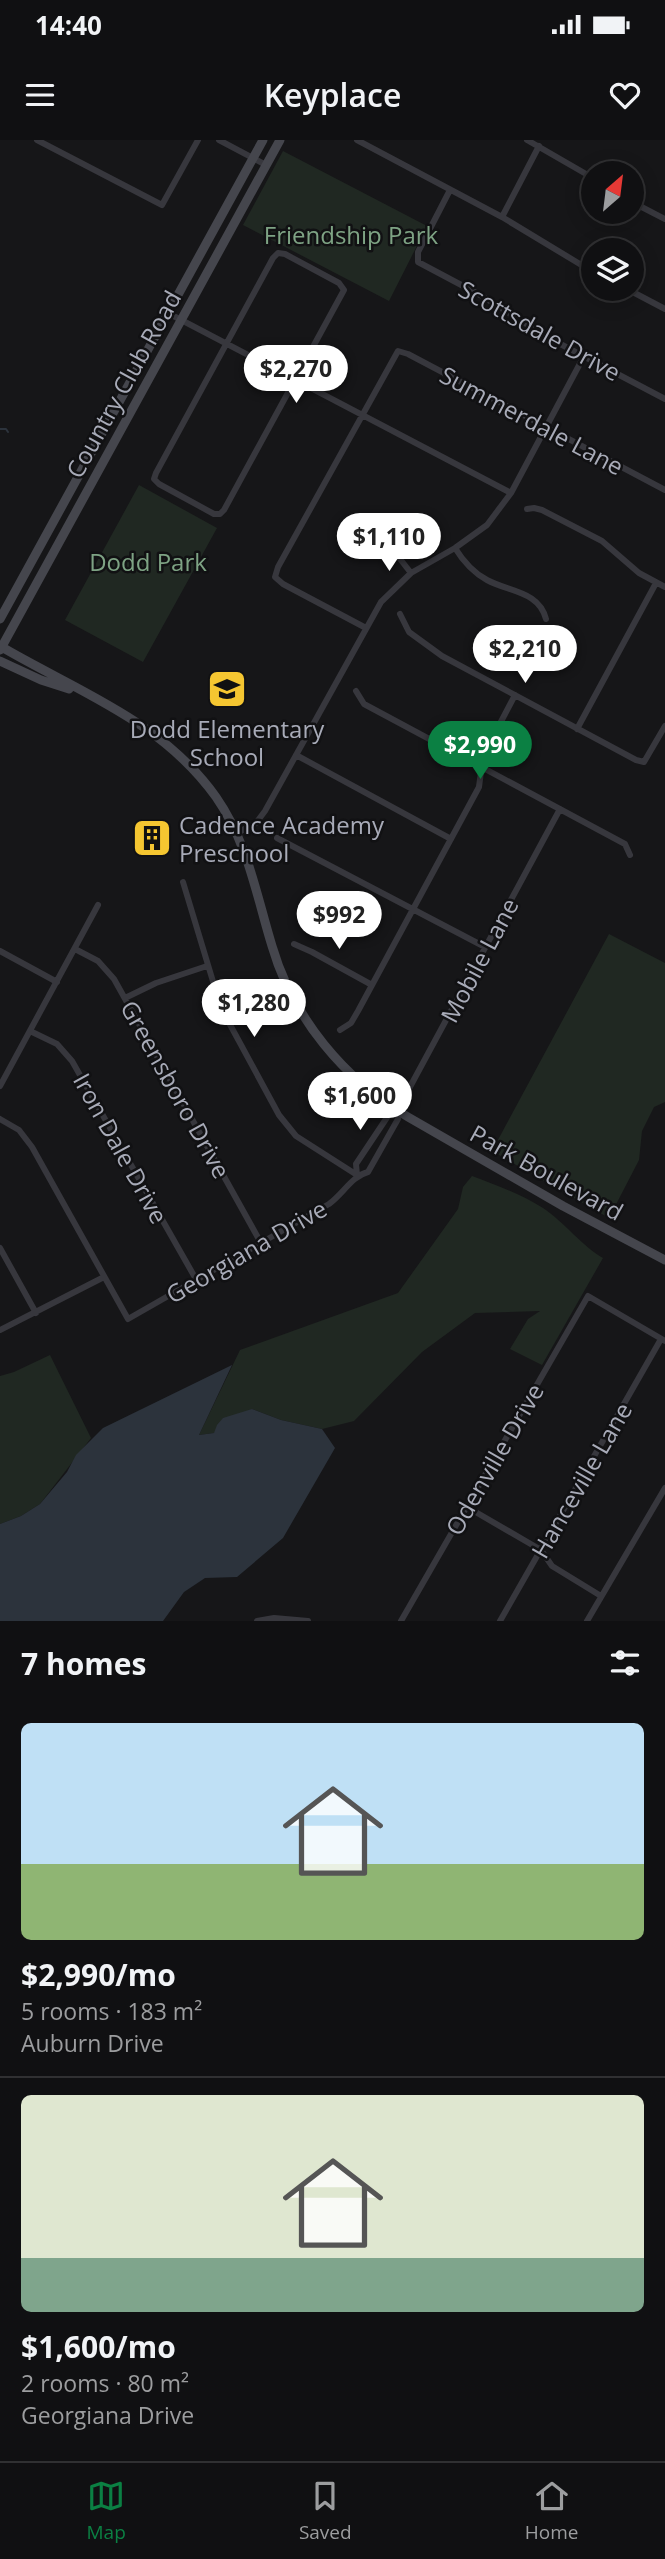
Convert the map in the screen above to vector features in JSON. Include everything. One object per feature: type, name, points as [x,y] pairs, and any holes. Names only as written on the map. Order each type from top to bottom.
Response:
[{"type":"main road","name":"Country Club Road","points":[[0,618],[262,140]]},
{"type":"main road","name":"Country Club Road","points":[[1,648],[280,140]]},
{"type":"main road","points":[[62,504],[75,511]]},
{"type":"main road","name":"Park Boulevard","points":[[1,648],[136,720],[183,759],[217,799],[237,833],[254,876],[277,964],[298,1006],[334,1056],[364,1085],[397,1111],[564,1206],[665,1259]]},
{"type":"main road","name":"Park Boulevard","points":[[0,661],[41,680],[94,697]]},
{"type":"street","points":[[37,140],[162,205],[198,140]]},
{"type":"street","points":[[219,140],[266,165]]},
{"type":"street","points":[[357,140],[502,217],[581,265]]},
{"type":"street","points":[[527,140],[581,171]]},
{"type":"street","points":[[502,217],[539,146]]},
{"type":"street","name":"Scottsdale Drive","points":[[450,190],[418,252],[416,260],[421,265],[482,296],[517,320],[665,399]]},
{"type":"street","points":[[644,208],[665,219]]},
{"type":"street","points":[[278,253],[285,254],[344,287],[295,379],[220,514],[214,514],[154,479],[226,343],[278,253]]},
{"type":"street","points":[[644,298],[665,309]]},
{"type":"street","points":[[166,312],[511,493]]},
{"type":"street","name":"Summerdale Lane","points":[[362,415],[398,351],[665,490]]},
{"type":"street","points":[[237,833],[261,818],[381,602],[411,573],[455,548],[486,525],[511,493],[584,356]]},
{"type":"street","points":[[362,415],[275,577],[283,584],[366,628]]},
{"type":"street","points":[[527,509],[542,510],[602,541],[639,573],[665,587]]},
{"type":"street","points":[[386,541],[411,573]]},
{"type":"street","points":[[455,548],[470,567],[485,579],[533,598],[543,609],[546,619]]},
{"type":"street","points":[[577,729],[656,583]]},
{"type":"street","points":[[401,614],[409,632],[426,645],[636,760],[644,762],[665,726]]},
{"type":"street","points":[[356,691],[364,704],[625,844],[630,855]]},
{"type":"street","points":[[340,1030],[351,1023],[479,787],[483,756],[515,695]]},
{"type":"street","points":[[296,755],[451,839]]},
{"type":"street","name":"Mobile Lane","points":[[397,1111],[560,809]]},
{"type":"street","points":[[277,838],[485,947]]},
{"type":"street","points":[[183,882],[221,1008],[279,1115],[296,1136],[357,1175]]},
{"type":"street","points":[[0,1086],[98,905]]},
{"type":"street","points":[[294,944],[372,985]]},
{"type":"street","name":"Greensboro Drive","points":[[75,949],[98,961],[114,979],[261,1243]]},
{"type":"street","points":[[0,951],[57,982]]},
{"type":"street","points":[[125,998],[156,983],[207,966]]},
{"type":"street","name":"Iron Dale Drive","points":[[30,1031],[57,1044],[72,1060],[197,1281]]},
{"type":"street","name":"Georgiana Drive","points":[[104,1277],[128,1319],[197,1281],[329,1204],[346,1190],[357,1175],[368,1172],[398,1119],[397,1111],[390,1113],[356,1164],[357,1175]]},
{"type":"street","points":[[0,1119],[19,1130],[32,1147],[104,1277],[0,1330]]},
{"type":"street","points":[[0,1248],[36,1313]]},
{"type":"street","name":"Odenville Drive","points":[[401,1621],[588,1296],[663,1340]]},
{"type":"street","name":"Hanceville Lane","points":[[500,1621],[663,1340]]},
{"type":"street","points":[[587,1621],[665,1488]]},
{"type":"street","points":[[467,1507],[541,1550],[552,1566],[601,1596]]},
{"type":"street","points":[[257,1621],[274,1618],[308,1621]]},
{"type":"green space","name":"Friendship Park","points":[[283,151],[427,226],[389,301],[243,225]]},
{"type":"green space","name":"Dodd Park","points":[[139,485],[217,528],[143,662],[65,620]]},
{"type":"green space","points":[[609,934],[665,963],[665,1102],[654,1107],[642,1131],[639,1160],[609,1218],[492,1151]]},
{"type":"green space","points":[[472,1176],[543,1208],[603,1258],[542,1365],[510,1349],[528,1319],[540,1311],[475,1313],[422,1352],[354,1421],[322,1429],[281,1420],[252,1409],[214,1433],[199,1435],[240,1350],[398,1293],[458,1209],[463,1187]]},
{"type":"green space","points":[[50,1355],[91,1438],[40,1504],[21,1516],[0,1524],[0,1376]]},
{"type":"shaded area","points":[[232,1365],[199,1435],[214,1433],[223,1418],[252,1409],[281,1420],[322,1429],[335,1448],[283,1538],[237,1577],[205,1578],[184,1592],[163,1621],[0,1621],[0,1524],[21,1516],[40,1504],[67,1472],[76,1455],[103,1428]]},
{"type":"waterway","points":[[0,429],[6,429],[8,432]]},
{"type":"place","name":"Dodd Elementary School","points":[[227,689]]},
{"type":"place","name":"Cadence Academy Preschool","points":[[152,838]]}]
